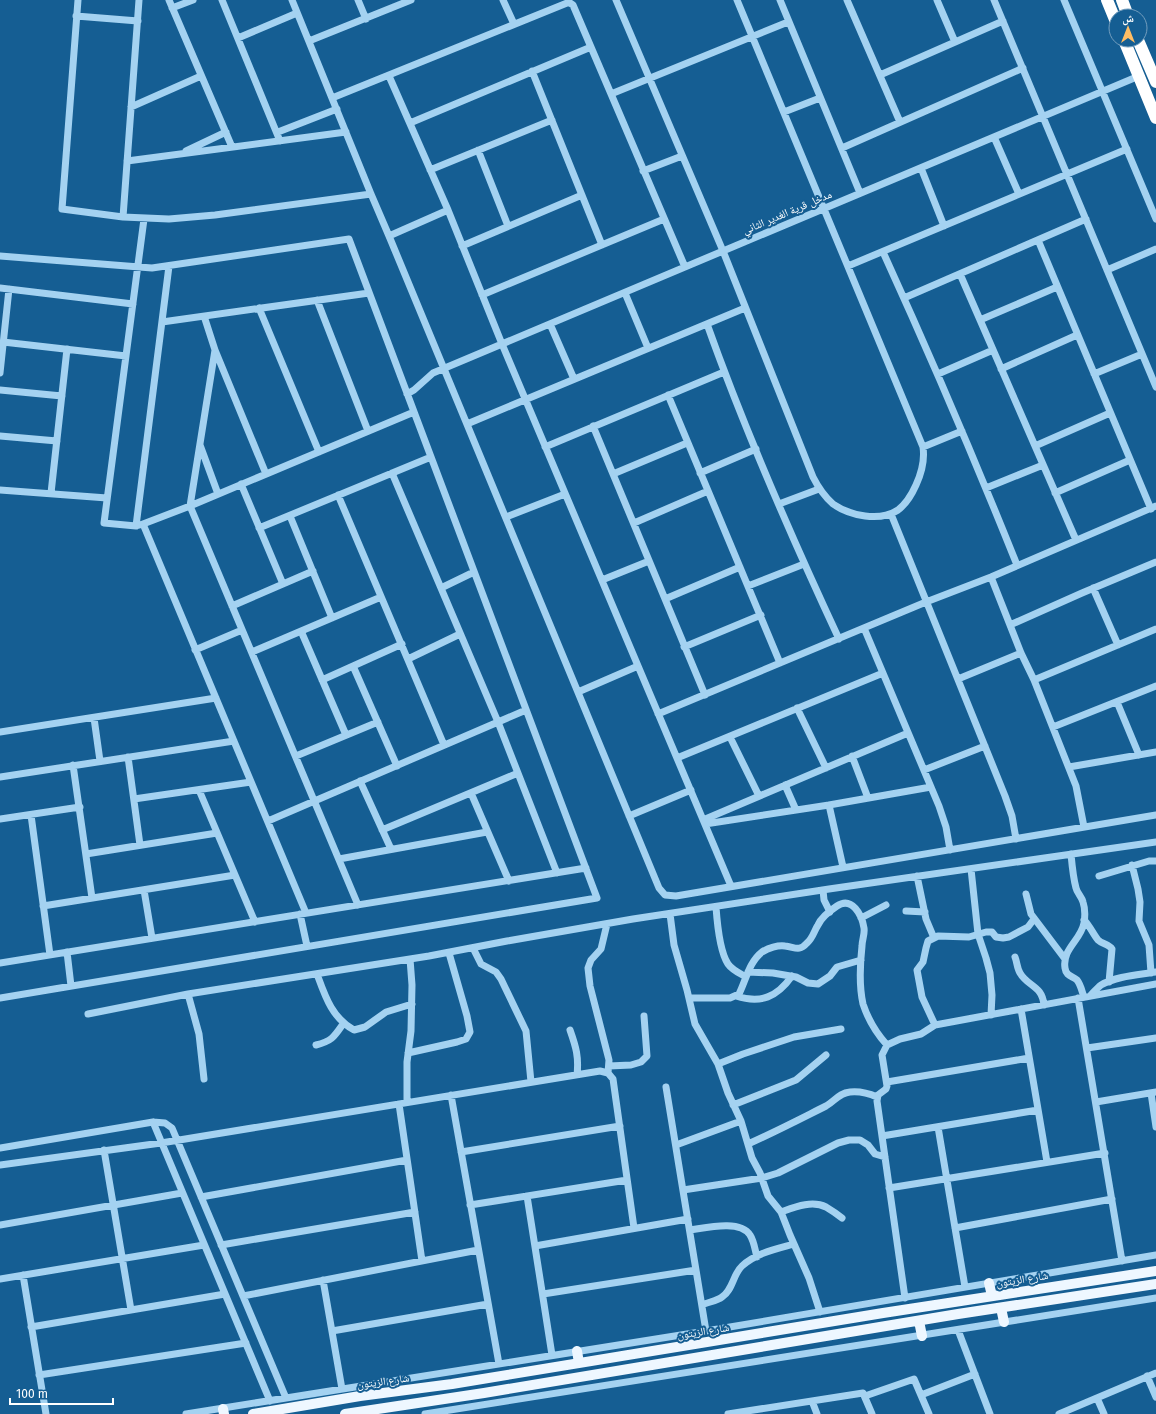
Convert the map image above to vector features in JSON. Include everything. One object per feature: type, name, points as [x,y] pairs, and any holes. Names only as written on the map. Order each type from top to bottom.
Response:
[{"type":"highway","points":[[1127,48],[1156,118]]},
{"type":"highway","points":[[1141,48],[1156,82]]},
{"type":"main road","name":"شارع الزيتون","points":[[253,1414],[360,1392],[452,1384],[883,1313],[1156,1271]]},
{"type":"main road","points":[[1136,1274],[1133,1279],[1137,1286],[1140,1286]]},
{"type":"main road","points":[[1107,1278],[1111,1284],[1109,1291]]},
{"type":"main road","points":[[989,1283],[992,1296]]},
{"type":"main road","points":[[345,1414],[454,1398],[918,1321],[1156,1284]]},
{"type":"main road","points":[[1001,1308],[1004,1322]]},
{"type":"main road","points":[[918,1321],[922,1336]]},
{"type":"main road","points":[[577,1351],[579,1363]]},
{"type":"main road","points":[[481,1379],[478,1386],[481,1392],[484,1393]]},
{"type":"main road","points":[[452,1384],[458,1388],[459,1392],[454,1398]]},
{"type":"main road","points":[[369,1414],[383,1408]]},
{"type":"street","points":[[78,0],[62,209],[144,219],[169,219],[371,194]]},
{"type":"street","points":[[123,217],[139,0]]},
{"type":"street","points":[[169,0],[232,147]]},
{"type":"street","points":[[172,8],[193,0]]},
{"type":"street","points":[[222,0],[278,132],[280,141]]},
{"type":"street","points":[[292,0],[659,888],[664,895],[676,896],[1156,815]]},
{"type":"street","points":[[358,0],[366,18]]},
{"type":"street","points":[[309,42],[411,0]]},
{"type":"street","points":[[503,0],[514,24]]},
{"type":"street","points":[[616,0],[722,251],[819,489],[834,504],[845,510],[860,515],[873,516],[891,514],[898,510],[913,492],[923,467],[923,447],[737,0]]},
{"type":"street","points":[[780,0],[860,193]]},
{"type":"street","points":[[847,0],[900,122]]},
{"type":"street","points":[[937,0],[955,42]]},
{"type":"street","points":[[994,0],[1156,387]]},
{"type":"street","points":[[1064,0],[1156,219]]},
{"type":"street","points":[[332,98],[514,24],[570,3],[573,6],[591,46],[684,267]]},
{"type":"street","points":[[238,38],[297,13]]},
{"type":"street","points":[[76,16],[138,21]]},
{"type":"street","points":[[880,75],[1003,21]]},
{"type":"street","points":[[610,94],[788,22]]},
{"type":"street","points":[[410,123],[591,46]]},
{"type":"street","points":[[842,148],[1023,68]]},
{"type":"street","points":[[532,71],[602,245]]},
{"type":"street","points":[[131,107],[201,76]]},
{"type":"street","points":[[389,76],[448,210],[525,400],[731,886]]},
{"type":"street","name":"مدخل قرية الغدير الثاني","points":[[407,394],[414,390],[433,373],[1139,76]]},
{"type":"street","points":[[784,112],[820,98]]},
{"type":"street","points":[[278,132],[337,109]]},
{"type":"street","points":[[430,170],[552,120]]},
{"type":"street","points":[[179,154],[226,132]]},
{"type":"street","points":[[127,161],[346,132]]},
{"type":"street","points":[[994,137],[1019,194]]},
{"type":"street","points":[[848,266],[1127,149]]},
{"type":"street","points":[[478,150],[508,226]]},
{"type":"street","points":[[643,171],[682,156]]},
{"type":"street","points":[[921,168],[944,226]]},
{"type":"street","points":[[462,246],[582,195]]},
{"type":"street","points":[[389,236],[448,210]]},
{"type":"street","points":[[144,219],[104,524],[139,525],[190,506],[414,412]]},
{"type":"street","points":[[482,295],[664,219]]},
{"type":"street","points":[[904,298],[1086,219]]},
{"type":"street","points":[[0,256],[152,268],[348,240],[597,898],[0,998]]},
{"type":"street","points":[[658,714],[926,602],[991,577],[1153,508],[1130,460],[1038,240]]},
{"type":"street","points":[[1107,270],[1156,249]]},
{"type":"street","points":[[883,252],[938,374],[1017,566]]},
{"type":"street","points":[[170,266],[162,322],[139,525],[216,698],[268,821],[303,914],[307,946]]},
{"type":"street","points":[[960,274],[1076,540]]},
{"type":"street","points":[[980,320],[1058,287]]},
{"type":"street","points":[[0,288],[133,304]]},
{"type":"street","points":[[0,373],[9,289]]},
{"type":"street","points":[[162,322],[369,293]]},
{"type":"street","points":[[624,293],[648,348]]},
{"type":"street","points":[[317,300],[368,431]]},
{"type":"street","points":[[259,308],[319,452]]},
{"type":"street","points":[[467,424],[745,308]]},
{"type":"street","points":[[204,316],[215,350],[266,474]]},
{"type":"street","points":[[550,324],[574,379]]},
{"type":"street","points":[[707,324],[724,372],[804,564],[839,639]]},
{"type":"street","points":[[1001,369],[1077,334]]},
{"type":"street","points":[[3,342],[126,356]]},
{"type":"street","points":[[51,494],[67,349]]},
{"type":"street","points":[[215,350],[190,506],[358,905]]},
{"type":"street","points":[[938,374],[993,350]]},
{"type":"street","points":[[1094,374],[1142,354]]},
{"type":"street","points":[[545,447],[724,372]]},
{"type":"street","points":[[0,390],[62,396]]},
{"type":"street","points":[[668,395],[780,663]]},
{"type":"street","points":[[1035,446],[1110,413]]},
{"type":"street","points":[[594,426],[705,695]]},
{"type":"street","points":[[923,447],[962,431]]},
{"type":"street","points":[[0,436],[57,441]]},
{"type":"street","points":[[200,443],[218,494]]},
{"type":"street","points":[[613,474],[688,443]]},
{"type":"street","points":[[700,473],[756,449]]},
{"type":"street","points":[[259,528],[431,457]]},
{"type":"street","points":[[1055,493],[1130,460]]},
{"type":"street","points":[[986,488],[1043,465]]},
{"type":"street","points":[[392,473],[498,722],[557,873]]},
{"type":"street","points":[[241,484],[283,584]]},
{"type":"street","points":[[779,504],[819,489]]},
{"type":"street","points":[[0,490],[107,498]]},
{"type":"street","points":[[634,523],[708,491]]},
{"type":"street","points":[[506,517],[565,494]]},
{"type":"street","points":[[338,495],[444,746]]},
{"type":"street","points":[[891,514],[1012,816],[1016,839]]},
{"type":"street","points":[[290,516],[332,618]]},
{"type":"street","points":[[602,580],[649,561]]},
{"type":"street","points":[[1010,625],[1156,562]]},
{"type":"street","points":[[748,586],[804,564]]},
{"type":"street","points":[[665,599],[740,567]]},
{"type":"street","points":[[232,606],[313,571]]},
{"type":"street","points":[[441,588],[474,572]]},
{"type":"street","points":[[991,577],[1069,767],[1078,794],[1084,827]]},
{"type":"street","points":[[1094,588],[1118,645]]},
{"type":"street","points":[[252,652],[381,597]]},
{"type":"street","points":[[684,647],[761,615]]},
{"type":"street","points":[[864,628],[931,787],[946,827],[950,850]]},
{"type":"street","points":[[1034,680],[1156,629]]},
{"type":"street","points":[[195,650],[242,630]]},
{"type":"street","points":[[301,631],[346,735]]},
{"type":"street","points":[[408,659],[460,634]]},
{"type":"street","points":[[322,680],[402,644]]},
{"type":"street","points":[[958,679],[1021,653]]},
{"type":"street","points":[[353,666],[397,766]]},
{"type":"street","points":[[578,692],[638,666]]},
{"type":"street","points":[[677,758],[883,673]]},
{"type":"street","points":[[1053,727],[1156,686]]},
{"type":"street","points":[[0,732],[216,698]]},
{"type":"street","points":[[1117,702],[1139,755]]},
{"type":"street","points":[[797,708],[826,768]]},
{"type":"street","points":[[268,821],[526,710]]},
{"type":"street","points":[[94,718],[100,761]]},
{"type":"street","points":[[296,756],[378,722]]},
{"type":"street","points":[[704,822],[759,796],[908,732]]},
{"type":"street","points":[[730,736],[759,796]]},
{"type":"street","points":[[0,777],[234,741]]},
{"type":"street","points":[[924,770],[984,746]]},
{"type":"street","points":[[1069,767],[1156,752]]},
{"type":"street","points":[[852,756],[868,798]]},
{"type":"street","points":[[128,757],[140,845]]},
{"type":"street","points":[[73,765],[92,898]]},
{"type":"street","points":[[382,830],[518,773]]},
{"type":"street","points":[[134,799],[251,782]]},
{"type":"street","points":[[360,782],[391,849]]},
{"type":"street","points":[[785,785],[796,810]]},
{"type":"street","points":[[704,822],[829,805],[931,787]]},
{"type":"street","points":[[199,790],[255,922]]},
{"type":"street","points":[[630,816],[691,790]]},
{"type":"street","points":[[471,793],[509,880]]},
{"type":"street","points":[[829,805],[844,868]]},
{"type":"street","points":[[0,819],[80,807]]},
{"type":"street","points":[[31,815],[50,955]]},
{"type":"street","points":[[339,859],[487,832]]},
{"type":"street","points":[[86,854],[217,833]]},
{"type":"street","points":[[88,1014],[188,994],[410,959],[607,924],[823,890],[1156,842]]},
{"type":"street","points":[[1071,854],[1076,889],[1083,901],[1085,913],[1081,934],[1071,945],[1065,958],[1065,968],[1071,978],[1076,980],[1080,985],[1084,997],[1087,1048],[1122,1261]]},
{"type":"street","points":[[1099,876],[1132,865],[1156,861]]},
{"type":"street","points":[[1084,997],[1100,986],[1109,982],[1153,973],[1149,944],[1139,921],[1140,902],[1132,865]]},
{"type":"street","points":[[0,963],[586,868]]},
{"type":"street","points":[[971,868],[978,934],[990,973],[992,994],[991,1015]]},
{"type":"street","points":[[43,906],[235,875]]},
{"type":"street","points":[[917,876],[924,912],[934,938]]},
{"type":"street","points":[[144,890],[152,938]]},
{"type":"street","points":[[823,890],[824,900],[830,912]]},
{"type":"street","points":[[1026,894],[1031,914],[1034,919],[1065,958]]},
{"type":"street","points":[[689,998],[730,998],[736,996],[739,994],[750,967],[762,952],[773,947],[785,946],[798,949],[804,946],[811,940],[818,923],[830,912],[838,905],[844,903],[851,904],[861,918],[864,929],[861,960],[861,990],[863,1003],[878,1035],[887,1045]]},
{"type":"street","points":[[861,918],[886,904]]},
{"type":"street","points":[[716,907],[717,926],[724,953],[729,965],[747,975],[773,973],[792,976],[808,983],[818,984],[830,976],[837,967],[861,960]]},
{"type":"street","points":[[906,911],[924,912]]},
{"type":"street","points":[[670,914],[674,945],[695,1024],[718,1064],[728,1094],[741,1121],[752,1158],[762,1178],[768,1196],[782,1212],[809,1278],[820,1312]]},
{"type":"street","points":[[935,1025],[922,997],[917,970],[923,962],[928,941],[938,936],[969,937],[992,932],[996,937],[1009,937],[1028,927],[1034,919]]},
{"type":"street","points":[[1084,920],[1092,928],[1097,938],[1110,946],[1112,949],[1109,982]]},
{"type":"street","points":[[607,924],[601,949],[590,960],[588,968],[590,986],[609,1060],[609,1069],[613,1079],[634,1228]]},
{"type":"street","points":[[473,948],[482,964],[496,972],[526,1031],[531,1082]]},
{"type":"street","points":[[67,952],[71,986]]},
{"type":"street","points":[[408,1053],[466,1039],[470,1032],[449,952]]},
{"type":"street","points":[[1015,957],[1020,972],[1040,991],[1044,1005]]},
{"type":"street","points":[[407,1102],[408,1053],[411,1031],[412,1004],[410,959]]},
{"type":"street","points":[[317,974],[328,1004],[343,1024],[354,1030],[365,1027],[386,1012],[412,1004]]},
{"type":"street","points":[[736,996],[747,999],[764,999],[784,987],[792,976]]},
{"type":"street","points":[[905,1298],[877,1097],[886,1088],[887,1082],[882,1055],[887,1045],[900,1039],[921,1034],[935,1025],[1156,984]]},
{"type":"street","points":[[188,994],[199,1034],[204,1079]]},
{"type":"street","points":[[1021,1009],[1047,1162]]},
{"type":"street","points":[[0,1165],[161,1143],[631,1065],[641,1062],[647,1056],[644,1016]]},
{"type":"street","points":[[316,1045],[328,1042],[343,1024]]},
{"type":"street","points":[[718,1064],[794,1037],[841,1029]]},
{"type":"street","points":[[570,1030],[577,1048],[579,1062],[577,1075]]},
{"type":"street","points":[[1087,1048],[1156,1038]]},
{"type":"street","points":[[733,1105],[796,1080],[826,1055]]},
{"type":"street","points":[[887,1082],[1029,1058]]},
{"type":"street","points":[[666,1087],[706,1331]]},
{"type":"street","points":[[748,1144],[811,1114],[829,1104],[840,1095],[850,1092],[865,1092],[877,1097]]},
{"type":"street","points":[[1096,1102],[1153,1093],[1156,1127]]},
{"type":"street","points":[[450,1095],[499,1364]]},
{"type":"street","points":[[399,1104],[422,1261]]},
{"type":"street","points":[[882,1136],[1038,1110]]},
{"type":"street","points":[[676,1145],[741,1121]]},
{"type":"street","points":[[153,1122],[270,1401]]},
{"type":"street","points":[[0,1148],[153,1122],[165,1123],[172,1128],[286,1398]]},
{"type":"street","points":[[461,1152],[620,1126]]},
{"type":"street","points":[[938,1127],[965,1287]]},
{"type":"street","points":[[683,1190],[762,1178],[778,1173],[838,1143],[849,1140],[860,1140],[868,1145],[875,1154],[885,1157]]},
{"type":"street","points":[[104,1150],[130,1310]]},
{"type":"street","points":[[889,1188],[1104,1152]]},
{"type":"street","points":[[201,1197],[407,1160]]},
{"type":"street","points":[[470,1205],[627,1180]]},
{"type":"street","points":[[0,1225],[182,1193]]},
{"type":"street","points":[[527,1196],[552,1356]]},
{"type":"street","points":[[955,1228],[1112,1199]]},
{"type":"street","points":[[782,1212],[795,1207],[810,1204],[824,1206],[842,1218]]},
{"type":"street","points":[[221,1245],[415,1212]]},
{"type":"street","points":[[535,1246],[688,1219]]},
{"type":"street","points":[[690,1230],[714,1226],[729,1226],[744,1229],[750,1235],[757,1256]]},
{"type":"street","points":[[702,1304],[721,1298],[727,1294],[735,1274],[742,1266],[757,1256],[794,1244]]},
{"type":"street","points":[[0,1279],[204,1245]]},
{"type":"street","points":[[243,1296],[478,1250]]},
{"type":"street","points":[[186,1414],[223,1411],[286,1398],[342,1389],[360,1392],[499,1364],[905,1298],[1156,1255]]},
{"type":"street","points":[[542,1294],[696,1270]]},
{"type":"street","points":[[23,1275],[46,1414]]},
{"type":"street","points":[[323,1280],[342,1389]]},
{"type":"street","points":[[32,1327],[225,1294]]},
{"type":"street","points":[[424,1414],[1156,1298]]},
{"type":"street","points":[[332,1331],[488,1304]]},
{"type":"street","points":[[958,1330],[990,1414]]},
{"type":"street","points":[[39,1375],[246,1343]]},
{"type":"street","points":[[1058,1414],[1156,1373]]},
{"type":"street","points":[[921,1395],[975,1374]]},
{"type":"street","points":[[1147,1376],[1156,1397]]},
{"type":"street","points":[[865,1396],[914,1379],[929,1414]]},
{"type":"street","points":[[728,1414],[760,1412],[812,1401],[863,1393],[872,1414]]},
{"type":"street","points":[[1097,1398],[1104,1414]]},
{"type":"street","points":[[812,1401],[818,1414]]}]
